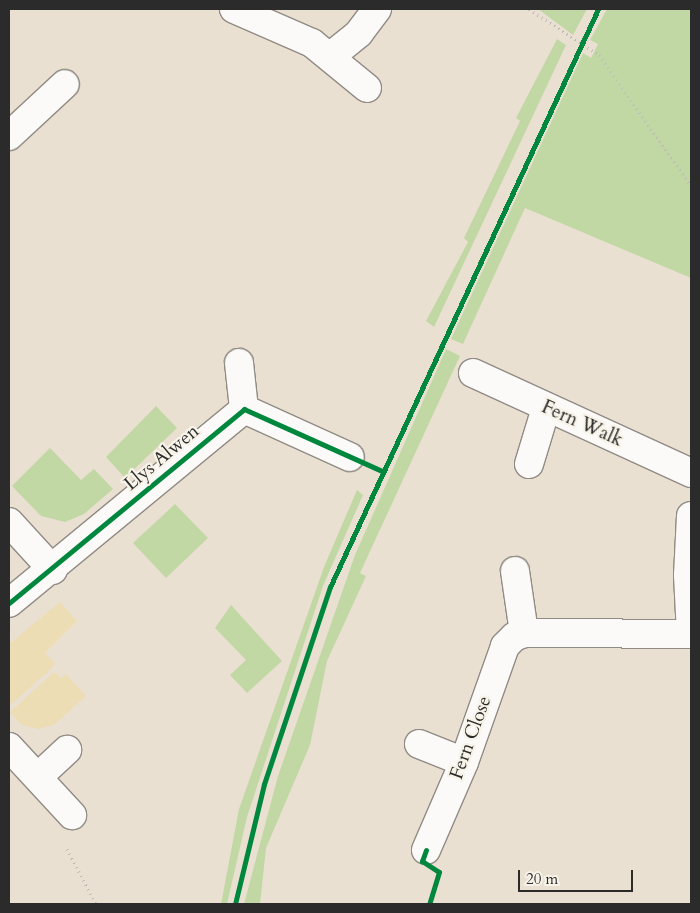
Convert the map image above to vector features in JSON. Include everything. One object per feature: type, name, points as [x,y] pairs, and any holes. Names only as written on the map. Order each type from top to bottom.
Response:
[{"type":"street","points":[[234,9],[331,56],[367,88]]},
{"type":"street","points":[[331,56],[359,33],[377,9]]},
{"type":"street","points":[[9,136],[65,84]]},
{"type":"street","points":[[239,363],[244,409],[350,457]]},
{"type":"street","name":"Fern Walk","points":[[473,373],[691,473]]},
{"type":"street","points":[[529,464],[546,408]]},
{"type":"street","name":"Llys Alwen","points":[[9,603],[53,570],[244,409]]},
{"type":"street","points":[[515,571],[524,633],[691,634],[688,575],[691,516]]},
{"type":"street","points":[[9,522],[53,570]]},
{"type":"street","name":"Fern Close","points":[[426,850],[464,762],[505,646],[524,633]]},
{"type":"street","points":[[419,744],[464,762]]},
{"type":"street","points":[[9,747],[72,815]]},
{"type":"street","points":[[38,777],[67,750]]},
{"type":"path","points":[[530,9],[579,44],[599,55],[691,186]]},
{"type":"path","points":[[575,53],[583,37]]},
{"type":"path","points":[[72,815],[83,827],[65,845],[96,904]]},
{"type":"green space","points":[[538,9],[587,9],[573,35]]},
{"type":"green space","points":[[607,9],[691,9],[691,278],[525,208],[463,344],[451,339],[583,53],[591,58],[598,44],[590,40]]},
{"type":"green space","points":[[557,39],[566,45],[434,327],[426,321],[468,242],[464,238],[520,121],[516,118]]},
{"type":"green space","points":[[446,349],[460,356],[360,573],[366,576],[327,661],[310,745],[266,848],[260,904],[244,904],[278,776],[355,555]]},
{"type":"green space","points":[[156,406],[177,428],[125,478],[106,457]]},
{"type":"green space","points":[[50,448],[81,480],[94,469],[113,489],[84,514],[65,522],[41,516],[12,486]]},
{"type":"green space","points":[[357,490],[363,495],[323,586],[247,817],[227,904],[221,904],[239,809],[324,567]]},
{"type":"green space","points":[[175,504],[208,538],[166,578],[133,543]]},
{"type":"green space","points":[[231,605],[282,661],[247,693],[230,675],[246,660],[215,628]]},
{"type":"sand","points":[[60,602],[77,621],[45,653],[55,663],[51,669],[9,706],[9,644]]},
{"type":"sand","points":[[54,672],[61,678],[66,674],[86,696],[54,725],[38,729],[22,725],[10,712]]},
{"type":"cycle path","points":[[235,904],[264,784],[330,587],[598,9]]},
{"type":"cycle path","points":[[9,603],[244,409],[382,471]]},
{"type":"cycle path","points":[[426,850],[422,861],[439,872],[429,904]]}]
